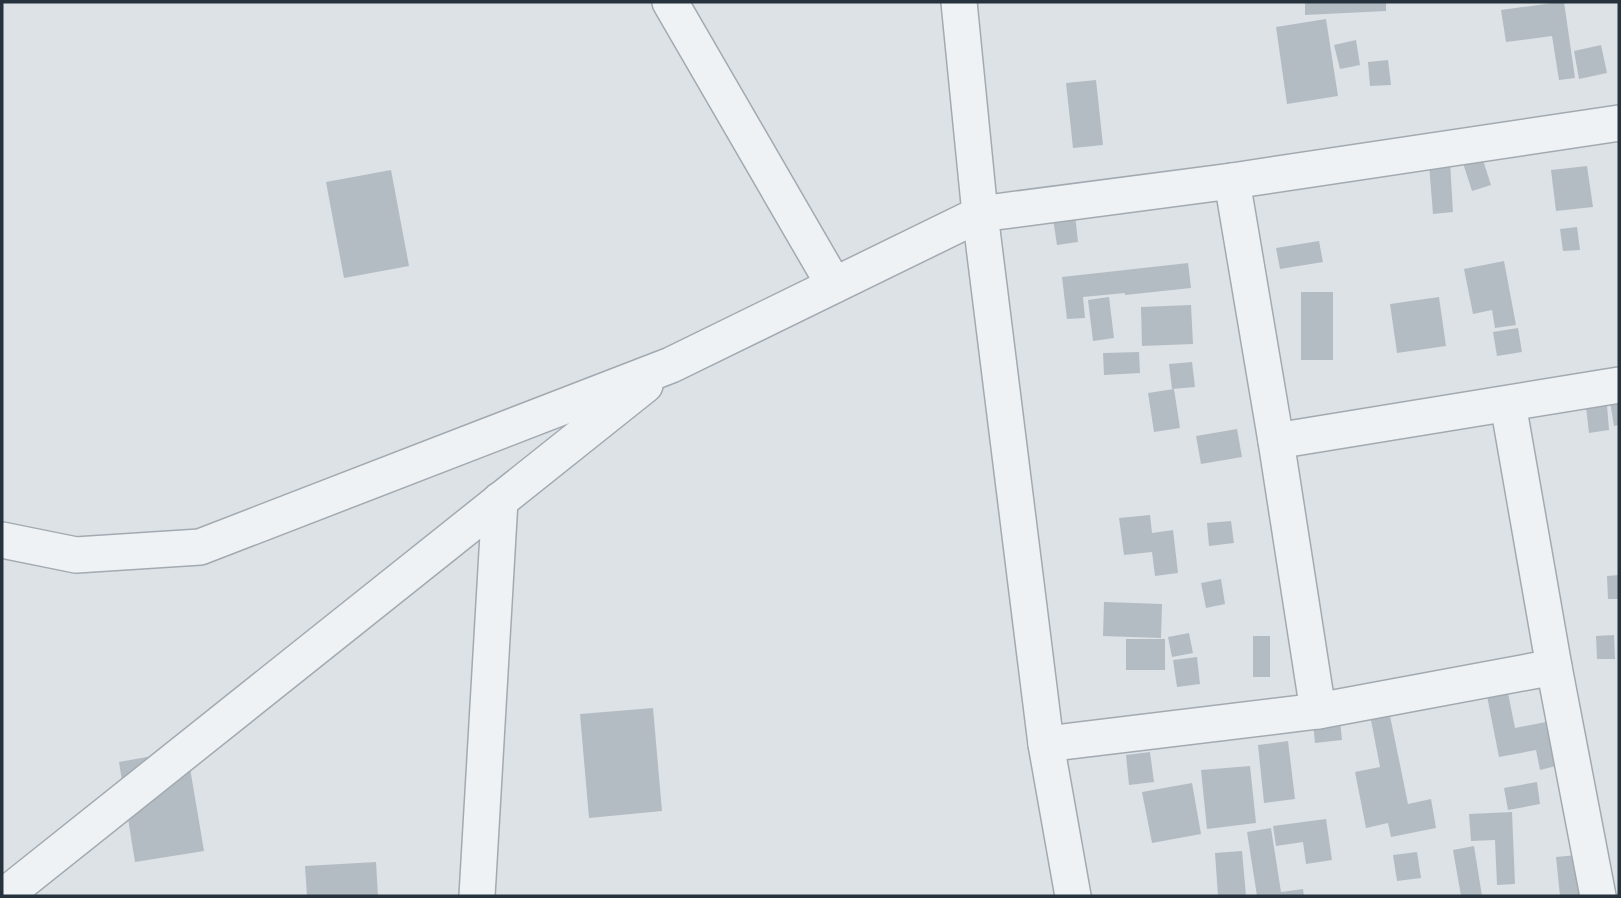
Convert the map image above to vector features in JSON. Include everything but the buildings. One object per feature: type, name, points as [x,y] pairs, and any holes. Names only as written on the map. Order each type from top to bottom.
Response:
[{"type":"street","points":[[670,2],[834,285]]},
{"type":"street","points":[[959,2],[980,214],[1046,744],[1073,896]]},
{"type":"street","points":[[2,540],[76,555],[200,547],[671,365],[980,214],[1232,181],[1619,123]]},
{"type":"street","points":[[1232,181],[1318,710]]},
{"type":"street","points":[[5,896],[671,365]]},
{"type":"street","points":[[1276,441],[1619,385]]},
{"type":"street","points":[[1508,404],[1598,896]]},
{"type":"street","points":[[477,896],[500,500]]},
{"type":"street","points":[[1046,744],[1318,710],[1554,667]]}]
